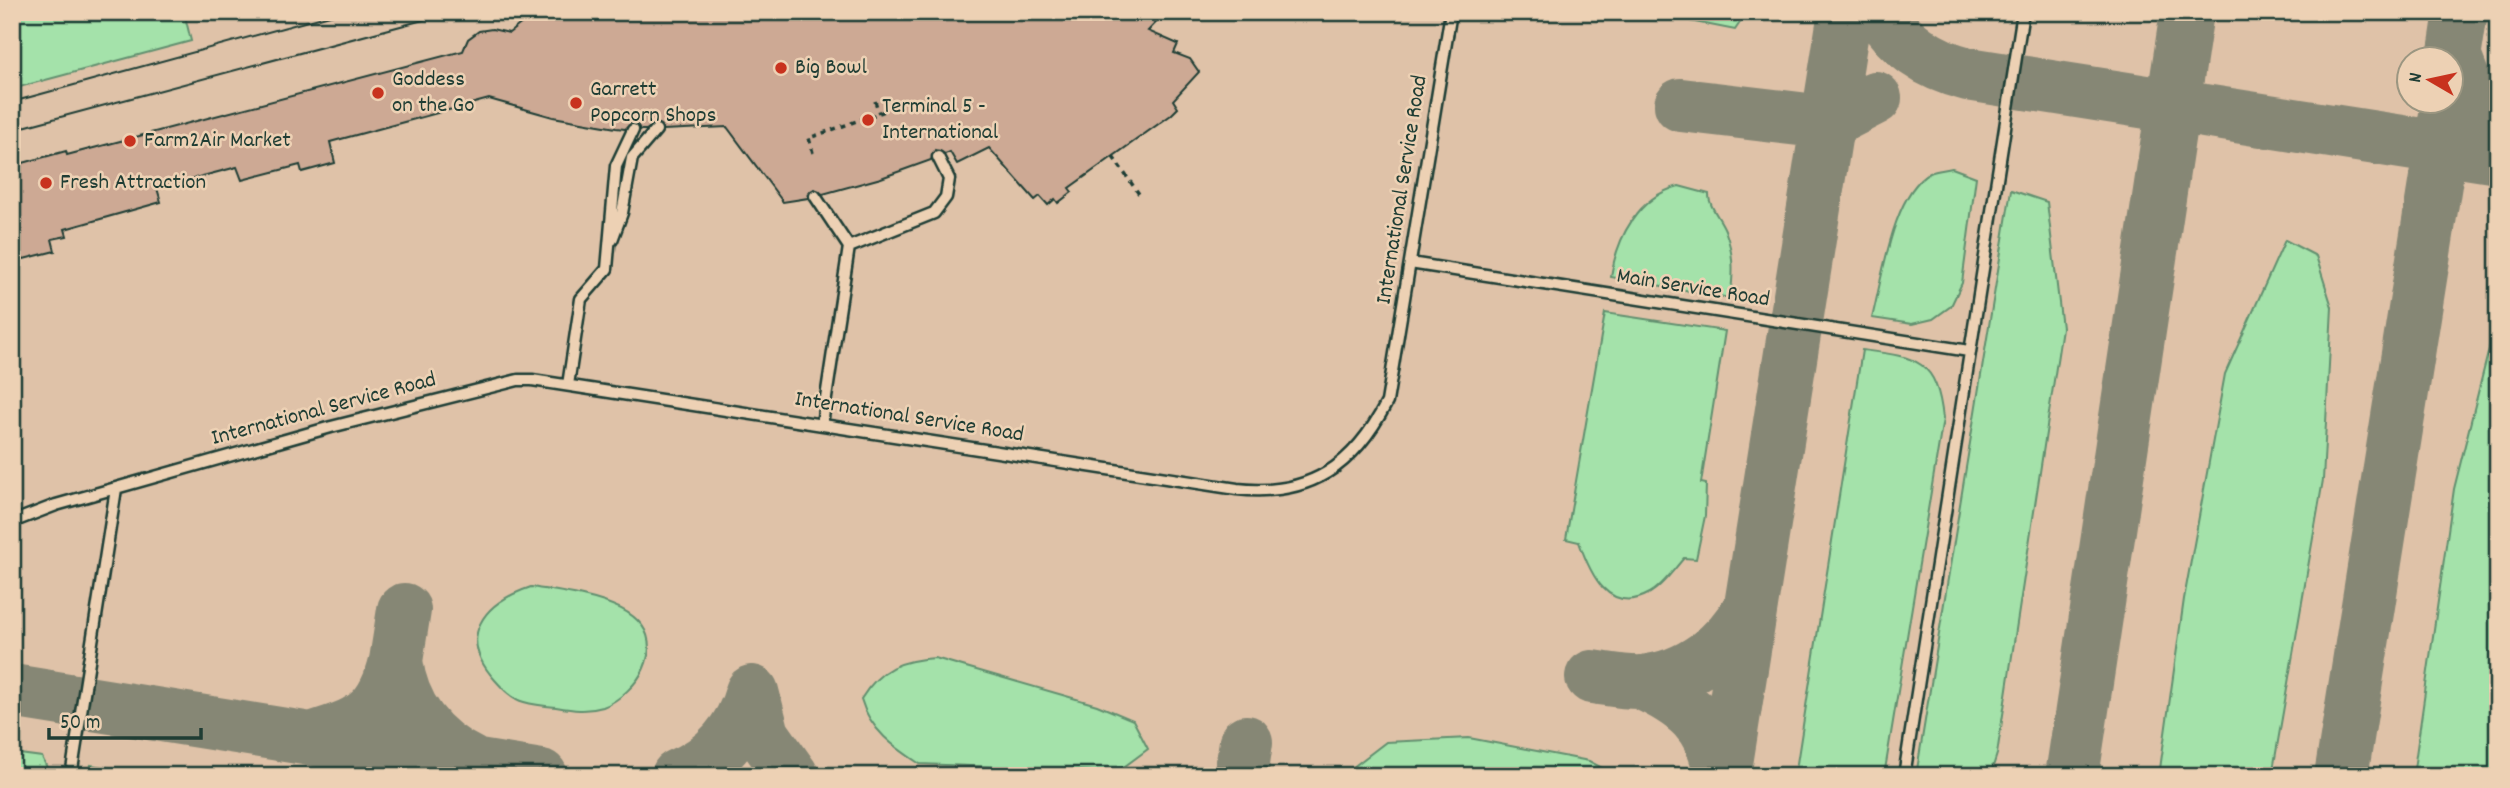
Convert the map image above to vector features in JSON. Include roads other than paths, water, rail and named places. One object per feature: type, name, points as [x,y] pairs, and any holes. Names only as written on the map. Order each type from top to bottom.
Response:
[{"type":"lane","name":"International Service Road","points":[[12,522],[56,505],[331,427],[518,380],[568,385],[1237,489],[1264,492],[1306,484],[1342,463],[1376,424],[1387,402],[1451,12]]},
{"type":"lane","points":[[1904,776],[2023,12]]},
{"type":"lane","points":[[568,385],[581,299],[607,269],[616,166],[633,130]]},
{"type":"lane","points":[[610,247],[622,213],[632,159],[656,130]]},
{"type":"lane","points":[[849,247],[934,213],[946,197],[949,179],[938,157]]},
{"type":"lane","points":[[815,196],[849,247],[822,424]]},
{"type":"lane","name":"Main Service Road","points":[[1410,262],[1969,351]]},
{"type":"lane","points":[[71,776],[116,489]]},
{"type":"tram line","points":[[12,102],[341,12]]},
{"type":"tram line","points":[[12,130],[453,12]]},
{"type":"place","name":"Big Bowl","points":[[781,68]]},
{"type":"place","name":"Goddess on the Go","points":[[378,93]]},
{"type":"place","name":"Garrett Popcorn Shops","points":[[576,103]]},
{"type":"place","name":"Terminal 5 - International","points":[[868,120]]},
{"type":"place","name":"Farm2Air Market","points":[[130,141]]},
{"type":"place","name":"Fresh Attraction","points":[[46,183]]}]
